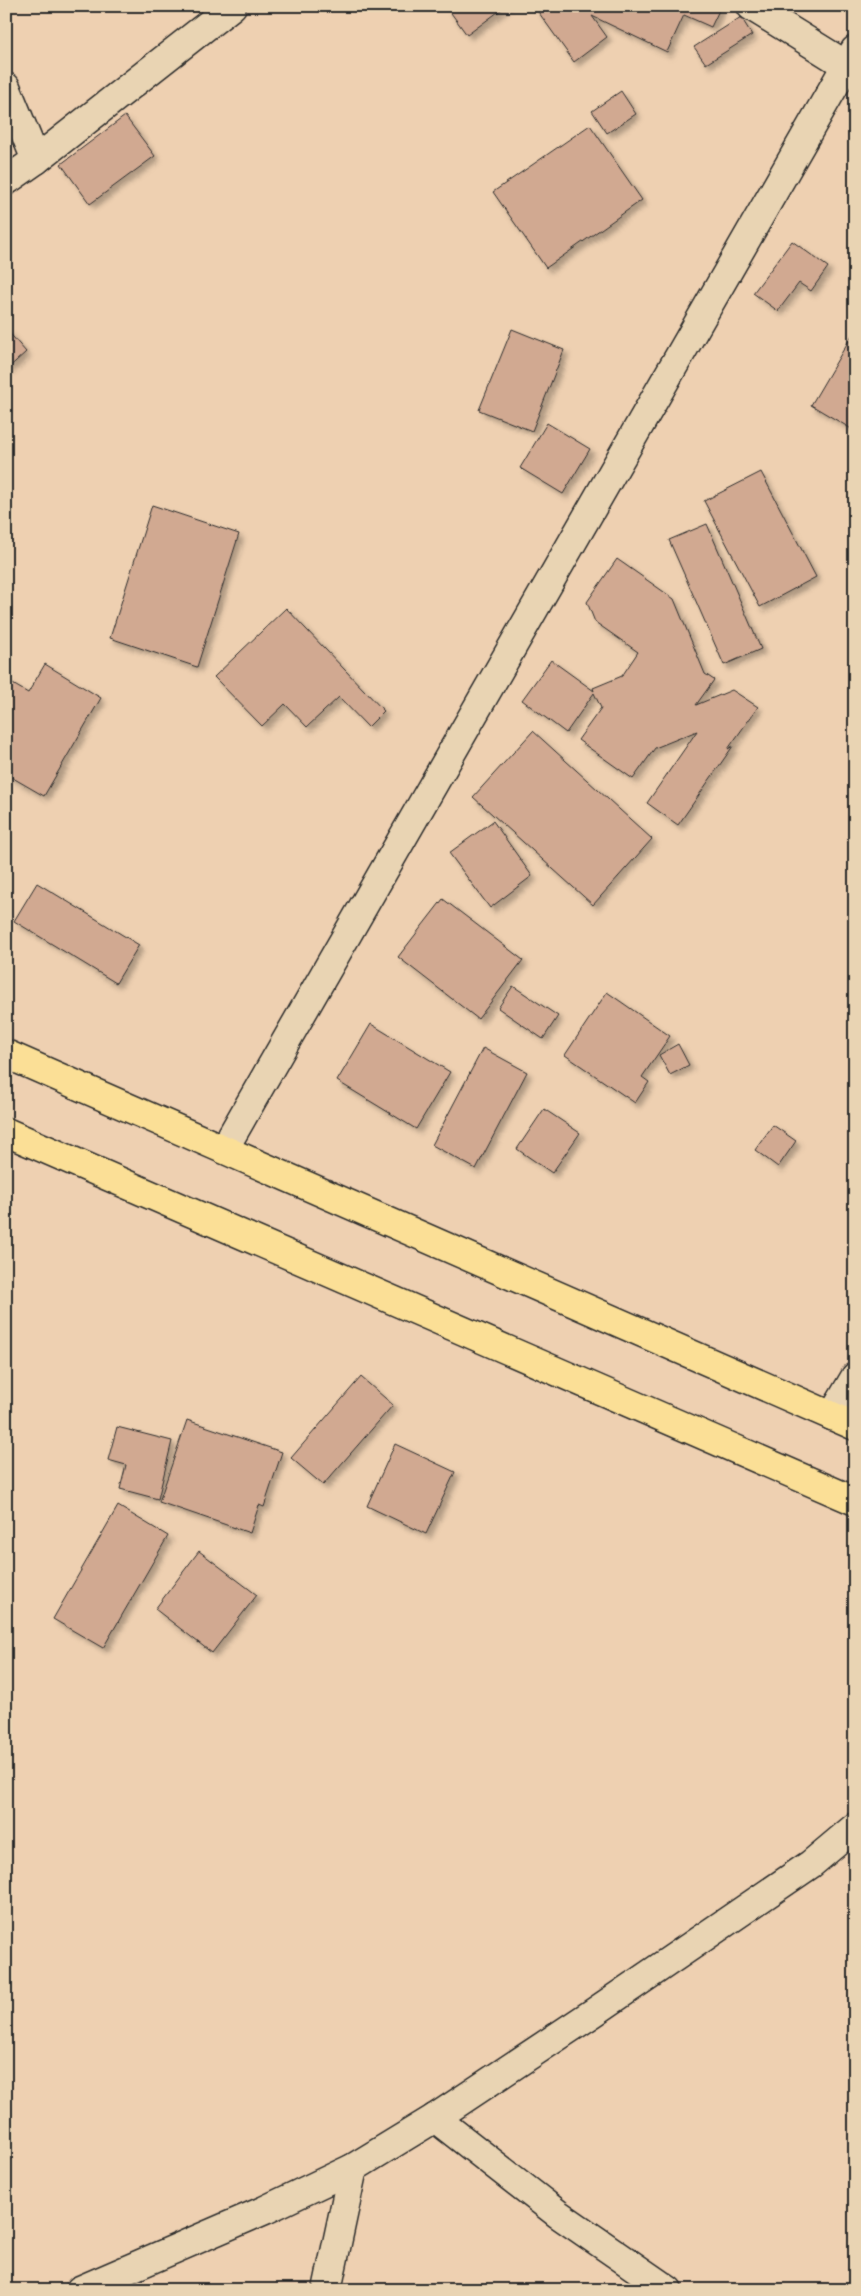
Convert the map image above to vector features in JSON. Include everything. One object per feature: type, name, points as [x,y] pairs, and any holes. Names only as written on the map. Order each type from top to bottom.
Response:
[{"type":"highway","points":[[6,1054],[844,1421]]},
{"type":"highway","points":[[6,1132],[855,1501]]},
{"type":"street","points":[[6,181],[36,160],[232,6]]},
{"type":"street","points":[[224,1150],[852,63],[751,6]]},
{"type":"street","points":[[6,87],[36,160]]},
{"type":"street","points":[[844,1421],[855,1377]]},
{"type":"street","points":[[80,2290],[265,2210],[353,2168],[434,2118],[811,1864],[855,1827]]},
{"type":"street","points":[[434,2118],[558,2214],[668,2290]]},
{"type":"street","points":[[327,2290],[353,2168]]},
{"type":"building","points":[[446,6],[506,6],[467,35]]},
{"type":"building","points":[[534,6],[585,6],[589,12],[592,6],[721,6],[711,27],[684,15],[667,52],[592,16],[607,37],[574,62]]},
{"type":"building","points":[[741,17],[752,35],[706,64],[694,47]]},
{"type":"building","points":[[621,91],[636,114],[607,133],[592,111]]},
{"type":"building","points":[[125,116],[155,156],[90,204],[61,164]]},
{"type":"building","points":[[590,125],[642,200],[546,268],[493,192]]},
{"type":"building","points":[[792,241],[828,267],[811,291],[799,283],[778,311],[753,293]]},
{"type":"building","points":[[6,329],[26,352],[6,370]]},
{"type":"building","points":[[512,329],[564,350],[532,431],[479,410]]},
{"type":"building","points":[[855,330],[855,431],[811,405]]},
{"type":"building","points":[[547,423],[590,449],[563,494],[520,468]]},
{"type":"building","points":[[761,472],[816,577],[760,607],[704,501]]},
{"type":"building","points":[[152,505],[239,534],[197,667],[110,638]]},
{"type":"building","points":[[707,524],[761,649],[724,665],[669,540]]},
{"type":"building","points":[[617,559],[674,599],[705,674],[714,680],[696,705],[732,690],[758,707],[678,825],[647,803],[697,731],[655,748],[633,779],[578,740],[601,708],[594,693],[566,733],[522,700],[551,660],[594,691],[593,688],[622,676],[638,652],[595,622],[587,602]]},
{"type":"building","points":[[286,608],[384,711],[368,727],[339,697],[307,727],[285,704],[262,726],[214,677]]},
{"type":"building","points":[[45,664],[101,698],[44,796],[6,774],[6,680],[28,693]]},
{"type":"building","points":[[533,731],[652,839],[593,905],[473,797]]},
{"type":"building","points":[[493,821],[532,876],[490,908],[449,853]]},
{"type":"building","points":[[37,883],[139,945],[116,983],[14,921]]},
{"type":"building","points":[[443,899],[523,960],[478,1019],[398,957]]},
{"type":"building","points":[[513,986],[558,1016],[543,1039],[498,1008]]},
{"type":"building","points":[[607,992],[670,1036],[642,1077],[649,1082],[635,1103],[565,1055]]},
{"type":"building","points":[[371,1024],[450,1072],[416,1129],[337,1081]]},
{"type":"building","points":[[678,1044],[689,1065],[670,1075],[659,1055]]},
{"type":"building","points":[[483,1048],[527,1072],[476,1169],[432,1145]]},
{"type":"building","points":[[544,1109],[580,1133],[552,1173],[517,1149]]},
{"type":"building","points":[[773,1125],[796,1141],[778,1167],[755,1150]]},
{"type":"building","points":[[361,1377],[393,1405],[323,1485],[291,1458]]},
{"type":"building","points":[[187,1420],[282,1452],[264,1507],[259,1505],[250,1533],[159,1502]]},
{"type":"building","points":[[117,1427],[172,1441],[158,1499],[120,1489],[126,1465],[108,1460]]},
{"type":"building","points":[[395,1444],[455,1472],[426,1534],[367,1506]]},
{"type":"building","points":[[118,1506],[168,1536],[103,1648],[53,1619]]},
{"type":"building","points":[[199,1551],[257,1595],[212,1653],[155,1609]]}]
